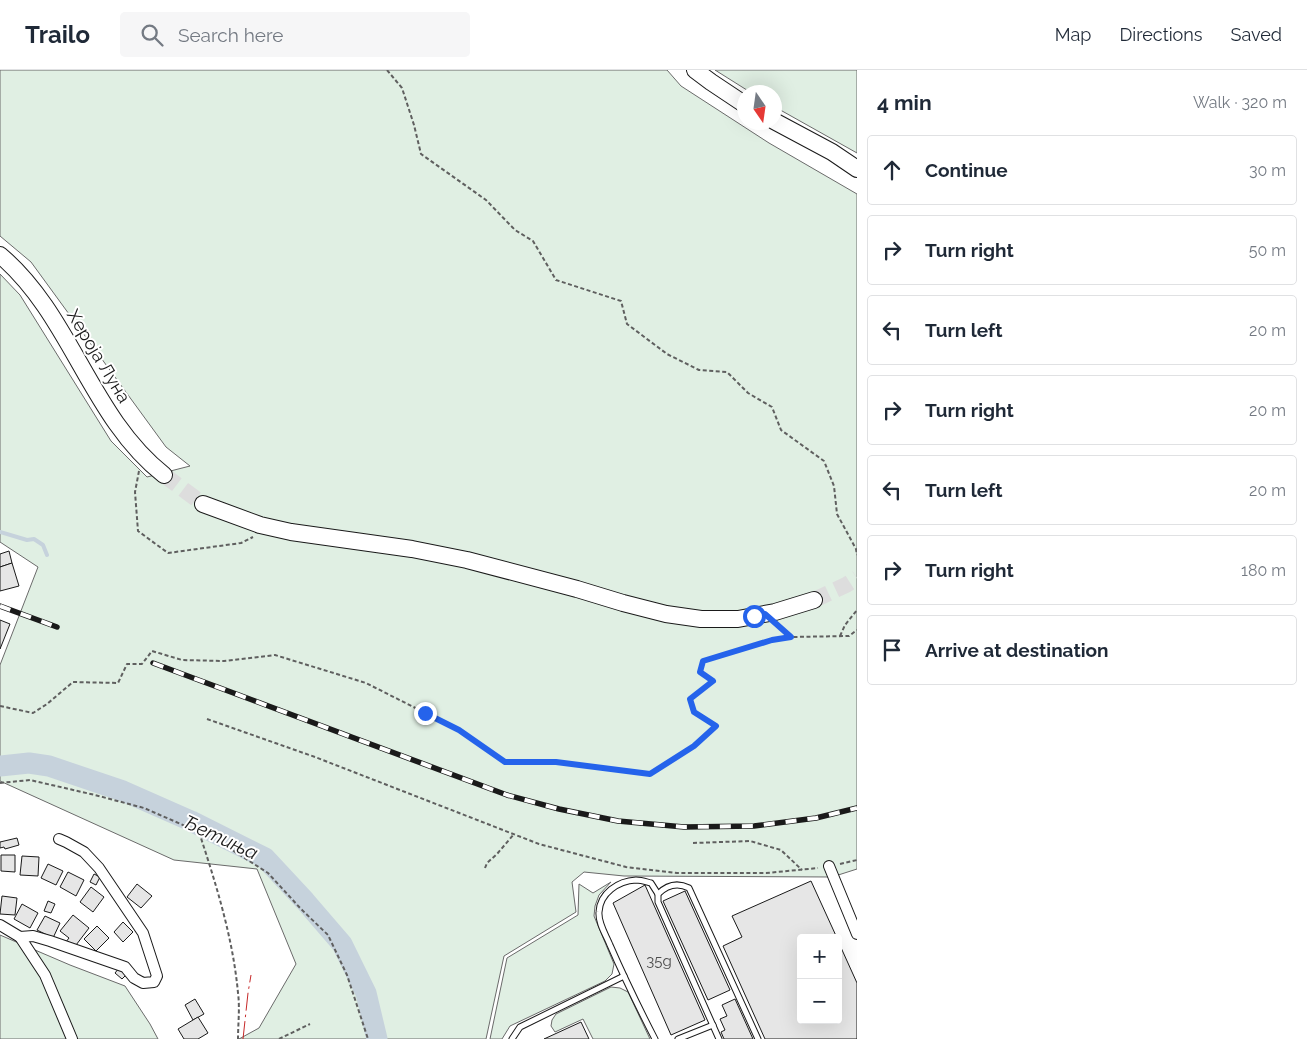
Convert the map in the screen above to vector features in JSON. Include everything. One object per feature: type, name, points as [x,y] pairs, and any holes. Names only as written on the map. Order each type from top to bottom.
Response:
[{"type":"main road","points":[[696,70],[737,99]]},
{"type":"main road","points":[[782,125],[832,152],[857,170]]},
{"type":"main road","name":"Хероја Луна","points":[[0,255],[18,272],[43,303],[112,417],[132,446],[149,464],[164,475]]},
{"type":"main road","points":[[203,504],[244,520],[270,527],[300,534],[420,551],[467,560],[666,614],[720,620],[738,619],[794,607],[814,600]]},
{"type":"street","points":[[20,937],[33,936],[125,967],[134,978],[143,983],[154,982],[157,976],[143,933],[99,868],[84,852],[59,839]]},
{"type":"street","points":[[829,866],[857,934]]},
{"type":"street","points":[[0,924],[20,937],[45,975],[72,1039]]},
{"type":"lane","points":[[654,1039],[600,923],[601,902],[609,890],[622,883],[637,880],[651,883],[658,894],[658,902],[719,1039]]},
{"type":"lane","points":[[658,894],[665,887],[681,884],[689,888],[758,1039]]},
{"type":"lane","points":[[512,1039],[520,1027],[624,976]]},
{"type":"lane","points":[[678,1039],[713,1025]]},
{"type":"path","points":[[387,70],[402,88],[421,154],[486,200],[515,230],[533,241],[556,280],[621,301],[627,324],[668,354],[699,370],[727,372],[748,393],[772,406],[781,430],[824,462],[834,486],[837,514],[856,549],[857,556]]},
{"type":"path","points":[[142,456],[135,492],[138,531],[168,553],[241,543],[270,527]]},
{"type":"path","points":[[840,636],[845,625],[857,610]]},
{"type":"path","points":[[765,614],[791,637]]},
{"type":"path","points":[[0,706],[32,714],[73,682],[118,683],[126,664],[142,664],[152,651],[182,660],[224,661],[275,656],[366,684],[459,730],[505,762],[556,762],[650,774],[694,746],[716,726],[694,712],[690,699],[713,681],[700,672],[703,661],[772,640],[791,637],[849,636],[857,630]]},
{"type":"path","points":[[207,719],[315,757],[539,844],[626,868],[677,873],[766,873],[802,870],[857,860]]},
{"type":"path","points":[[0,783],[30,780],[144,808],[199,832],[229,848],[268,873],[328,936],[347,975],[368,1039]]},
{"type":"path","points":[[199,832],[217,887],[234,958],[238,995],[238,1039]]},
{"type":"path","points":[[485,868],[487,863],[514,834]]},
{"type":"path","points":[[693,843],[750,840],[781,850],[802,870]]},
{"type":"path","points":[[279,1039],[310,1024]]},
{"type":"green space","points":[[0,70],[667,70],[681,86],[737,122],[737,130],[749,130],[857,194],[857,869],[832,877],[624,876],[584,872],[572,882],[576,912],[504,956],[486,1039],[239,1039],[259,1028],[296,964],[257,869],[174,860],[0,781],[0,665],[38,567],[0,542],[0,274],[20,295],[111,441],[147,477],[190,466],[166,447],[31,262],[0,236]]},
{"type":"green space","points":[[715,70],[857,70],[857,153],[782,111],[782,85],[739,85]]},
{"type":"green space","points":[[611,882],[599,895],[594,916],[614,964],[612,974],[605,981],[510,1026],[502,1039],[490,1039],[507,958],[578,915],[579,884],[593,893]]},
{"type":"green space","points":[[0,935],[125,986],[158,1039],[0,1039]]},
{"type":"green space","points":[[611,987],[620,988],[628,992],[650,1039],[593,1039],[583,1019],[555,1032],[551,1026],[556,1014]]},
{"type":"building","points":[[9,551],[12,563],[0,567],[0,554]]},
{"type":"building","points":[[12,563],[19,586],[0,591],[0,567]]},
{"type":"building","points":[[0,620],[10,624],[0,649]]},
{"type":"building","points":[[17,838],[19,845],[5,849],[4,847],[0,848],[0,842]]},
{"type":"building","points":[[1,855],[15,855],[15,872],[1,871]]},
{"type":"building","points":[[22,856],[39,857],[38,876],[20,875]]},
{"type":"building","points":[[48,864],[63,871],[56,885],[41,878]]},
{"type":"building","points":[[68,872],[84,880],[76,896],[60,887]]},
{"type":"building","points":[[94,874],[100,877],[96,885],[90,882]]},
{"type":"building","points":[[811,881],[835,934],[797,934],[797,1024],[842,1024],[842,950],[857,983],[857,1039],[765,1039],[723,946],[742,937],[732,916]]},
{"type":"building","points":[[137,884],[152,896],[141,908],[127,897]]},
{"type":"building","points":[[645,885],[705,1020],[671,1035],[613,903]]},
{"type":"building","points":[[91,887],[104,897],[93,912],[80,902]]},
{"type":"building","points":[[685,891],[730,990],[708,1000],[663,901]]},
{"type":"building","points":[[2,896],[17,898],[15,915],[0,914]]},
{"type":"building","points":[[48,901],[55,904],[51,913],[44,911]]},
{"type":"building","points":[[22,904],[38,913],[30,928],[14,919]]},
{"type":"building","points":[[73,915],[89,928],[73,949],[65,943],[69,938],[60,931]]},
{"type":"building","points":[[45,916],[60,923],[53,938],[37,930]]},
{"type":"building","points":[[123,922],[133,932],[123,942],[114,932]]},
{"type":"building","points":[[97,926],[109,938],[96,951],[84,939]]},
{"type":"building","points":[[119,968],[126,975],[122,979],[115,973]]},
{"type":"building","points":[[195,999],[204,1014],[193,1020],[185,1005]]},
{"type":"building","points":[[735,999],[753,1039],[724,1039],[721,1032],[725,1030],[720,1019],[727,1016],[722,1005]]},
{"type":"building","points":[[198,1017],[208,1033],[198,1039],[184,1039],[178,1029]]},
{"type":"building","points":[[581,1022],[589,1039],[544,1039]]},
{"type":"waterway","points":[[0,532],[27,540],[34,539],[43,545],[47,555]]},
{"type":"waterway","name":"Ђетиња","points":[[0,766],[29,763],[49,766],[123,791],[191,821],[265,858],[342,944],[366,993],[377,1039]]},
{"type":"tunnel","points":[[164,475],[203,504]]},
{"type":"tunnel","points":[[814,600],[857,578]]},
{"type":"railway","points":[[0,606],[57,627]]},
{"type":"railway","points":[[153,663],[507,795],[559,809],[618,821],[684,827],[754,826],[816,818],[857,808]]},
{"type":"power","points":[[243,1039],[251,975]]},
{"type":"route","points":[[425,713],[459,730],[505,762],[556,762],[650,774],[694,746],[716,726],[694,712],[690,699],[713,681],[700,672],[703,661],[772,640],[791,637],[765,614],[754,616]]}]
